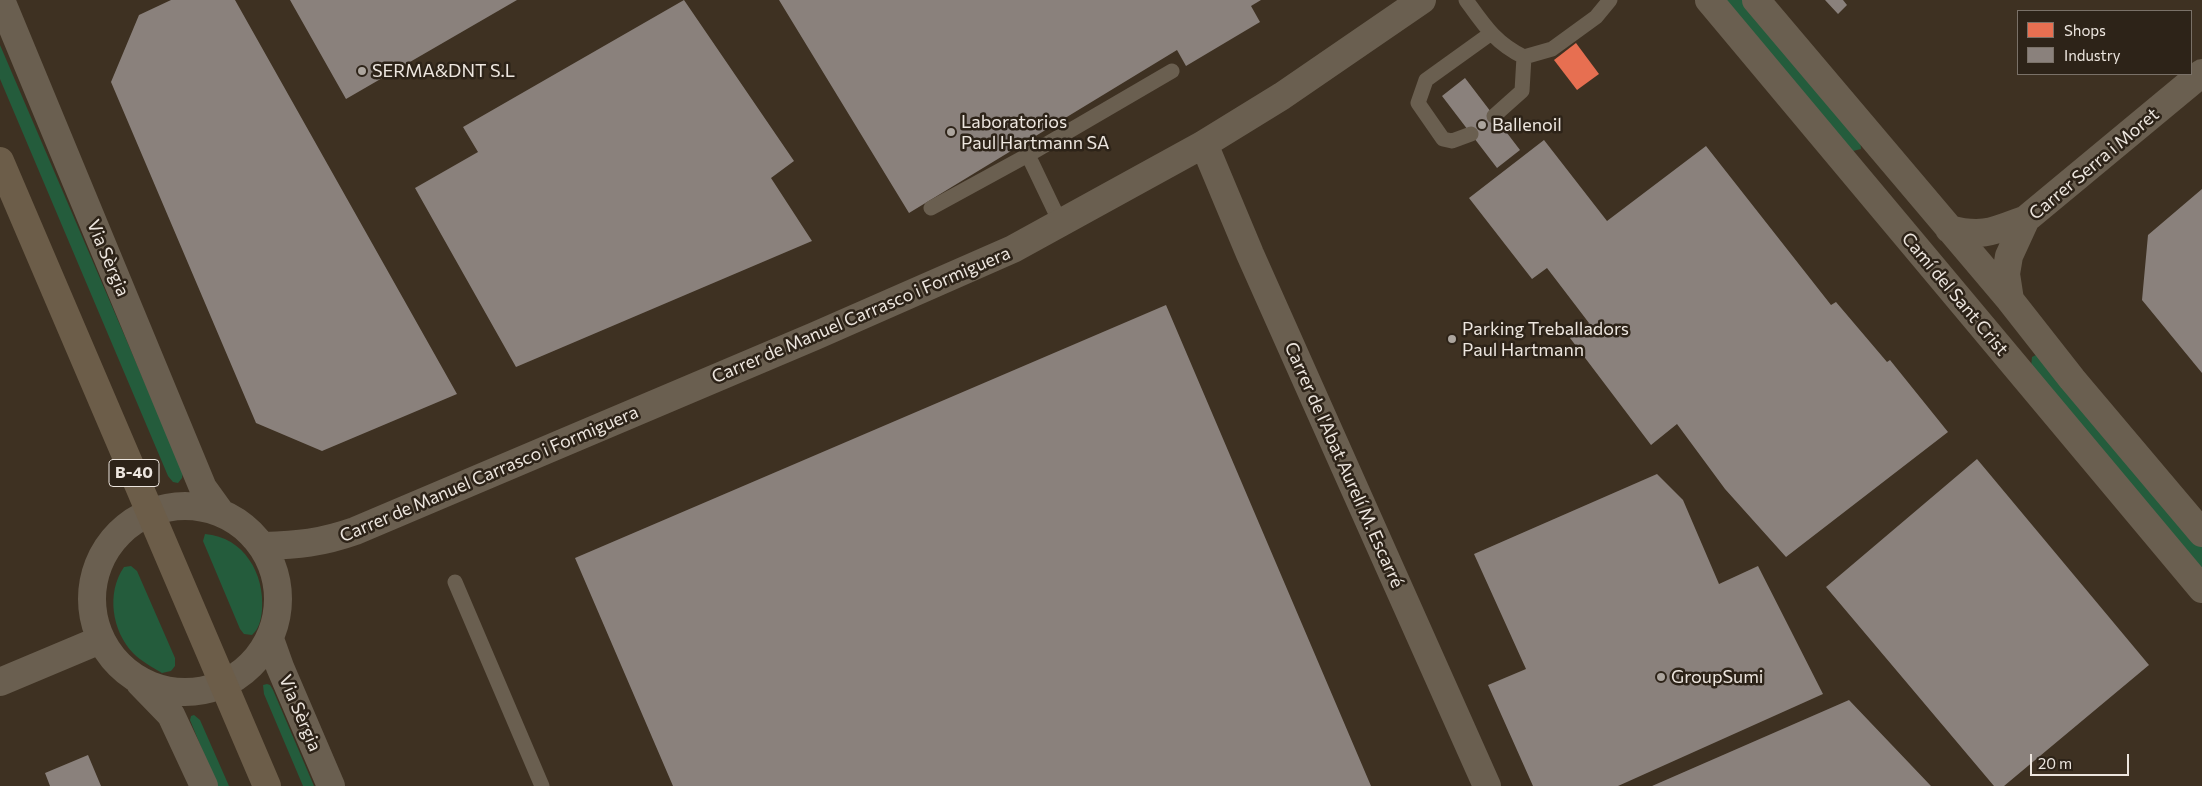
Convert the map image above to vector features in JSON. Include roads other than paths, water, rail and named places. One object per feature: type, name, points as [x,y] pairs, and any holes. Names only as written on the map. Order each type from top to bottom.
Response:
[{"type":"main road","name":"B-40","points":[[0,161],[267,786]]},
{"type":"street","name":"Via Sèrgia","points":[[1,0],[203,488],[221,513]]},
{"type":"street","name":"Carrer de Manuel Carrasco i Formiguera","points":[[263,546],[298,545],[326,541],[355,531],[815,336],[1013,249],[1204,144],[1282,96],[1422,0]]},
{"type":"street","name":"Camí del Sant Crist","points":[[1709,0],[2202,589]]},
{"type":"street","name":"Camí del Sant Crist","points":[[1756,0],[2010,300],[2072,379],[2202,533]]},
{"type":"street","name":"Carrer Serra i Moret","points":[[2010,300],[2006,274],[2009,256],[2026,219],[2202,73]]},
{"type":"street","name":"Carrer de l'Abat Aurelí M. Escarré","points":[[1204,144],[1250,254],[1487,786]]},
{"type":"street","points":[[1949,229],[1968,234],[1989,233],[2026,219]]},
{"type":"street","name":"Via Sèrgia","points":[[137,680],[158,689],[180,693],[202,692],[224,685],[252,666],[270,639],[279,605],[275,570],[263,546],[244,527],[221,513],[204,507],[168,507],[151,512],[124,528],[104,551],[101,558],[93,580],[91,610],[100,640],[116,663],[137,680],[171,715],[204,786]]},
{"type":"street","name":"Via Sèrgia","points":[[270,639],[331,786]]},
{"type":"street","points":[[0,682],[100,640]]},
{"type":"lane","points":[[1466,0],[1490,34],[1507,49],[1524,57],[1552,49],[1596,17],[1610,0]]},
{"type":"lane","points":[[1471,134],[1452,141],[1443,139],[1418,102],[1426,80],[1490,34]]},
{"type":"lane","points":[[1494,116],[1522,91],[1524,57]]},
{"type":"lane","points":[[930,208],[1028,155],[1172,71]]},
{"type":"lane","points":[[1028,155],[1061,224]]},
{"type":"lane","points":[[455,582],[542,786]]},
{"type":"place","name":"SERMA&DNT S.L","points":[[362,71]]},
{"type":"place","name":"Ballenoil","points":[[1482,125]]},
{"type":"place","name":"Laboratorios Paul Hartmann SA","points":[[951,132]]},
{"type":"place","name":"Parking Treballadors Paul Hartmann","points":[[1452,339]]},
{"type":"place","name":"GroupSumi","points":[[1661,677]]}]
